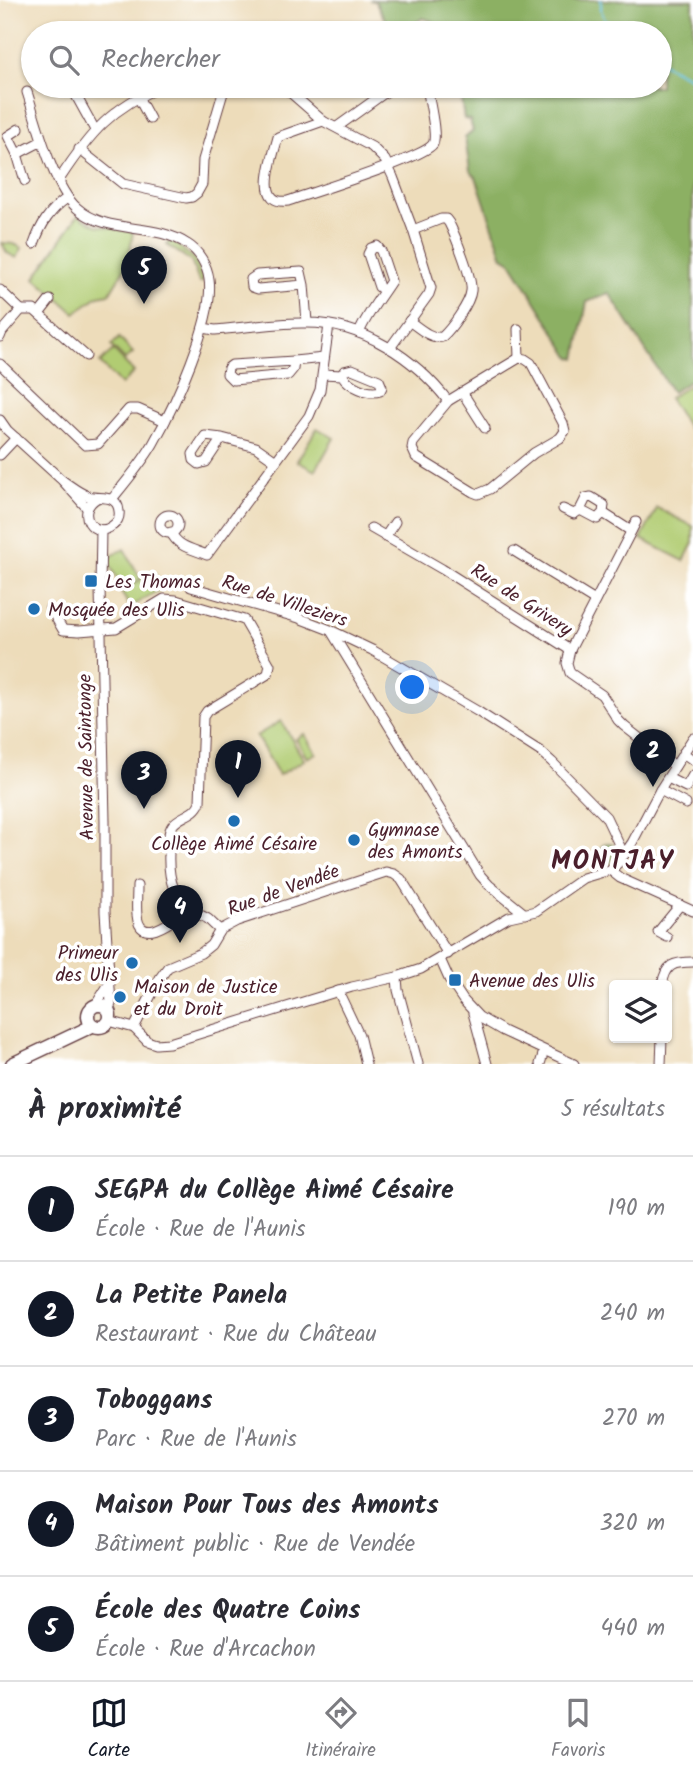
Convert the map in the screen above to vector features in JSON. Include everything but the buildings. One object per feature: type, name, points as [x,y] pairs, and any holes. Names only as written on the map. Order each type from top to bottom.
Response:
[{"type":"street","points":[[29,98],[42,141],[67,198],[77,208],[90,217],[176,237],[191,246],[202,260],[209,278],[203,328],[165,421],[152,447],[112,499]]},
{"type":"street","points":[[77,98],[94,130]]},
{"type":"street","points":[[60,182],[79,149],[94,130],[134,98]]},
{"type":"street","points":[[143,98],[150,119]]},
{"type":"street","points":[[79,149],[130,187],[192,197],[197,194],[202,184],[202,160],[221,98]]},
{"type":"street","points":[[297,98],[323,121],[372,147],[389,166],[413,230],[431,288],[390,348]]},
{"type":"street","points":[[337,127],[377,98]]},
{"type":"street","points":[[323,121],[278,137],[267,186],[272,196],[282,202],[389,166],[426,150],[434,143],[435,138],[428,98]]},
{"type":"street","points":[[19,129],[4,135],[17,154],[25,181]]},
{"type":"street","points":[[17,154],[42,141]]},
{"type":"street","points":[[34,244],[39,228],[47,216],[67,198]]},
{"type":"street","points":[[409,321],[432,337],[442,337],[469,300],[471,292],[470,280],[446,219],[413,230]]},
{"type":"street","points":[[304,285],[258,289],[252,287],[251,279],[257,275],[298,272],[302,275],[304,285],[307,323]]},
{"type":"street","points":[[0,290],[21,310],[34,310],[86,356]]},
{"type":"street","points":[[359,333],[363,322],[384,291]]},
{"type":"street","points":[[39,314],[50,300]]},
{"type":"street","points":[[0,337],[2,331],[21,310]]},
{"type":"street","points":[[203,328],[215,331],[307,323],[348,328],[390,348],[434,382],[448,401]]},
{"type":"street","points":[[171,532],[179,544],[207,555],[309,416],[320,390],[329,325]]},
{"type":"street","points":[[518,328],[519,358]]},
{"type":"street","points":[[294,361],[293,369],[288,374],[233,380],[227,374],[232,365],[324,358]]},
{"type":"street","points":[[519,358],[525,359],[531,363],[565,432],[484,492],[472,492],[416,457],[414,453],[414,443],[448,401],[462,392],[519,358]]},
{"type":"street","points":[[0,365],[85,445],[98,444],[129,409],[138,409],[165,421]]},
{"type":"street","points":[[323,374],[342,375]]},
{"type":"street","points":[[462,392],[485,428]]},
{"type":"street","points":[[0,420],[3,428],[63,481],[87,508]]},
{"type":"street","points":[[0,454],[16,438]]},
{"type":"street","points":[[222,438],[257,447],[276,461]]},
{"type":"street","points":[[63,481],[84,494],[112,499],[118,507],[119,516],[111,528],[101,530],[89,522],[87,508],[97,498]]},
{"type":"street","points":[[563,509],[574,513],[580,510],[586,498],[591,497],[604,505],[603,513],[597,519],[580,510]]},
{"type":"street","points":[[570,650],[634,526],[603,513]]},
{"type":"street","points":[[385,537],[395,522]]},
{"type":"street","name":"Rue de Grivery","points":[[372,528],[570,650],[567,663],[570,673],[602,695],[618,720],[675,766]]},
{"type":"street","name":"Avenue de Saintonge","points":[[101,530],[105,912],[111,1004],[108,1015]]},
{"type":"street","points":[[514,551],[595,601]]},
{"type":"street","name":"Rue de Villeziers","points":[[191,587],[299,618],[330,630],[372,650],[477,711],[541,752],[579,789],[606,817],[624,855]]},
{"type":"street","points":[[50,608],[63,630],[100,630],[116,628],[164,599],[176,600],[244,620],[263,653],[271,669],[268,674],[209,710],[203,717],[200,802],[194,812],[176,822],[170,831],[168,869],[175,890],[189,909],[220,930]]},
{"type":"street","points":[[330,630],[480,875],[525,914]]},
{"type":"street","points":[[95,1006],[102,1006],[108,1015],[134,1028],[147,1041],[156,1044],[169,1043],[352,986],[421,969],[509,917],[542,908],[583,878],[610,870],[632,843],[660,790],[693,738]]},
{"type":"street","points":[[683,753],[693,760]]},
{"type":"street","points":[[668,778],[685,787],[693,775]]},
{"type":"street","points":[[660,790],[686,804]]},
{"type":"street","points":[[610,870],[620,878],[693,911]]},
{"type":"street","name":"Rue de Vendée","points":[[134,1028],[168,967],[201,953],[211,945],[220,930],[237,921],[386,872],[401,879],[444,956],[449,979],[472,1011]]},
{"type":"street","points":[[137,887],[136,918],[146,931],[153,932],[189,909]]},
{"type":"street","points":[[667,937],[659,933],[680,905]]},
{"type":"street","points":[[664,980],[670,965],[693,962]]},
{"type":"street","points":[[397,977],[418,1064]]},
{"type":"street","points":[[91,1024],[88,1014],[109,984]]},
{"type":"street","points":[[338,991],[359,1035],[366,1064]]},
{"type":"street","points":[[472,1011],[487,1023],[574,1064]]},
{"type":"street","points":[[472,1011],[487,1064]]},
{"type":"street","points":[[91,1024],[104,1026],[108,1015]]},
{"type":"street","points":[[12,1064],[91,1024]]},
{"type":"street","points":[[661,1064],[662,1043]]},
{"type":"street","points":[[541,1064],[544,1051]]},
{"type":"green space","points":[[370,0],[693,0],[693,379],[672,392],[609,293],[587,302],[576,359],[570,357],[511,262],[503,257],[476,177],[470,171],[465,138],[473,131],[470,120],[464,119],[461,98],[672,98],[672,21],[433,21],[423,18],[418,21],[386,21],[375,1]]},
{"type":"green space","points":[[78,215],[96,225],[133,232],[128,263],[109,294],[98,296],[75,313],[35,278]]},
{"type":"green space","points":[[170,240],[195,259],[204,282],[199,282],[191,261],[167,245]]},
{"type":"green space","points":[[2,243],[22,248],[17,258],[7,253]]},
{"type":"green space","points":[[119,338],[133,353],[125,360],[111,346]]},
{"type":"green space","points":[[113,350],[134,372],[121,385],[100,363]]},
{"type":"green space","points":[[693,383],[693,435],[669,398]]},
{"type":"green space","points":[[317,428],[334,438],[315,471],[297,461]]},
{"type":"green space","points":[[657,508],[693,526],[693,543],[684,561],[641,539]]},
{"type":"green space","points":[[124,549],[141,579],[123,589],[106,559]]},
{"type":"green space","points":[[154,572],[163,588],[130,607],[121,592]]},
{"type":"green space","points":[[281,721],[304,760],[279,775],[256,736]]},
{"type":"green space","points":[[304,734],[316,753],[307,758],[296,739]]},
{"type":"green space","points":[[606,843],[615,846],[614,854],[609,864],[599,869],[597,854]]},
{"type":"waterway","points":[[601,0],[601,10],[607,21]]},
{"type":"waterway","points":[[672,68],[693,79]]},
{"type":"place","name":"École des Quatre Coins","points":[[144,304]]},
{"type":"place","name":"Les Thomas","points":[[91,581]]},
{"type":"place","name":"Mosquée des Ulis","points":[[34,609]]},
{"type":"place","name":"La Petite Panela","points":[[653,787]]},
{"type":"place","name":"SEGPA du Collège Aimé Césaire","points":[[238,798]]},
{"type":"place","name":"Toboggans","points":[[144,809]]},
{"type":"place","name":"Collège Aimé Césaire","points":[[234,821]]},
{"type":"place","name":"Gymnase des Amonts","points":[[354,840]]},
{"type":"place","name":"Maison Pour Tous des Amonts","points":[[180,943]]},
{"type":"place","name":"Primeur des Ulis","points":[[132,963]]},
{"type":"place","name":"Avenue des Ulis","points":[[455,980]]},
{"type":"place","name":"Maison de Justice et du Droit","points":[[120,997]]},
{"type":"district","name":"MONTJAY","points":[[613,860]]}]
